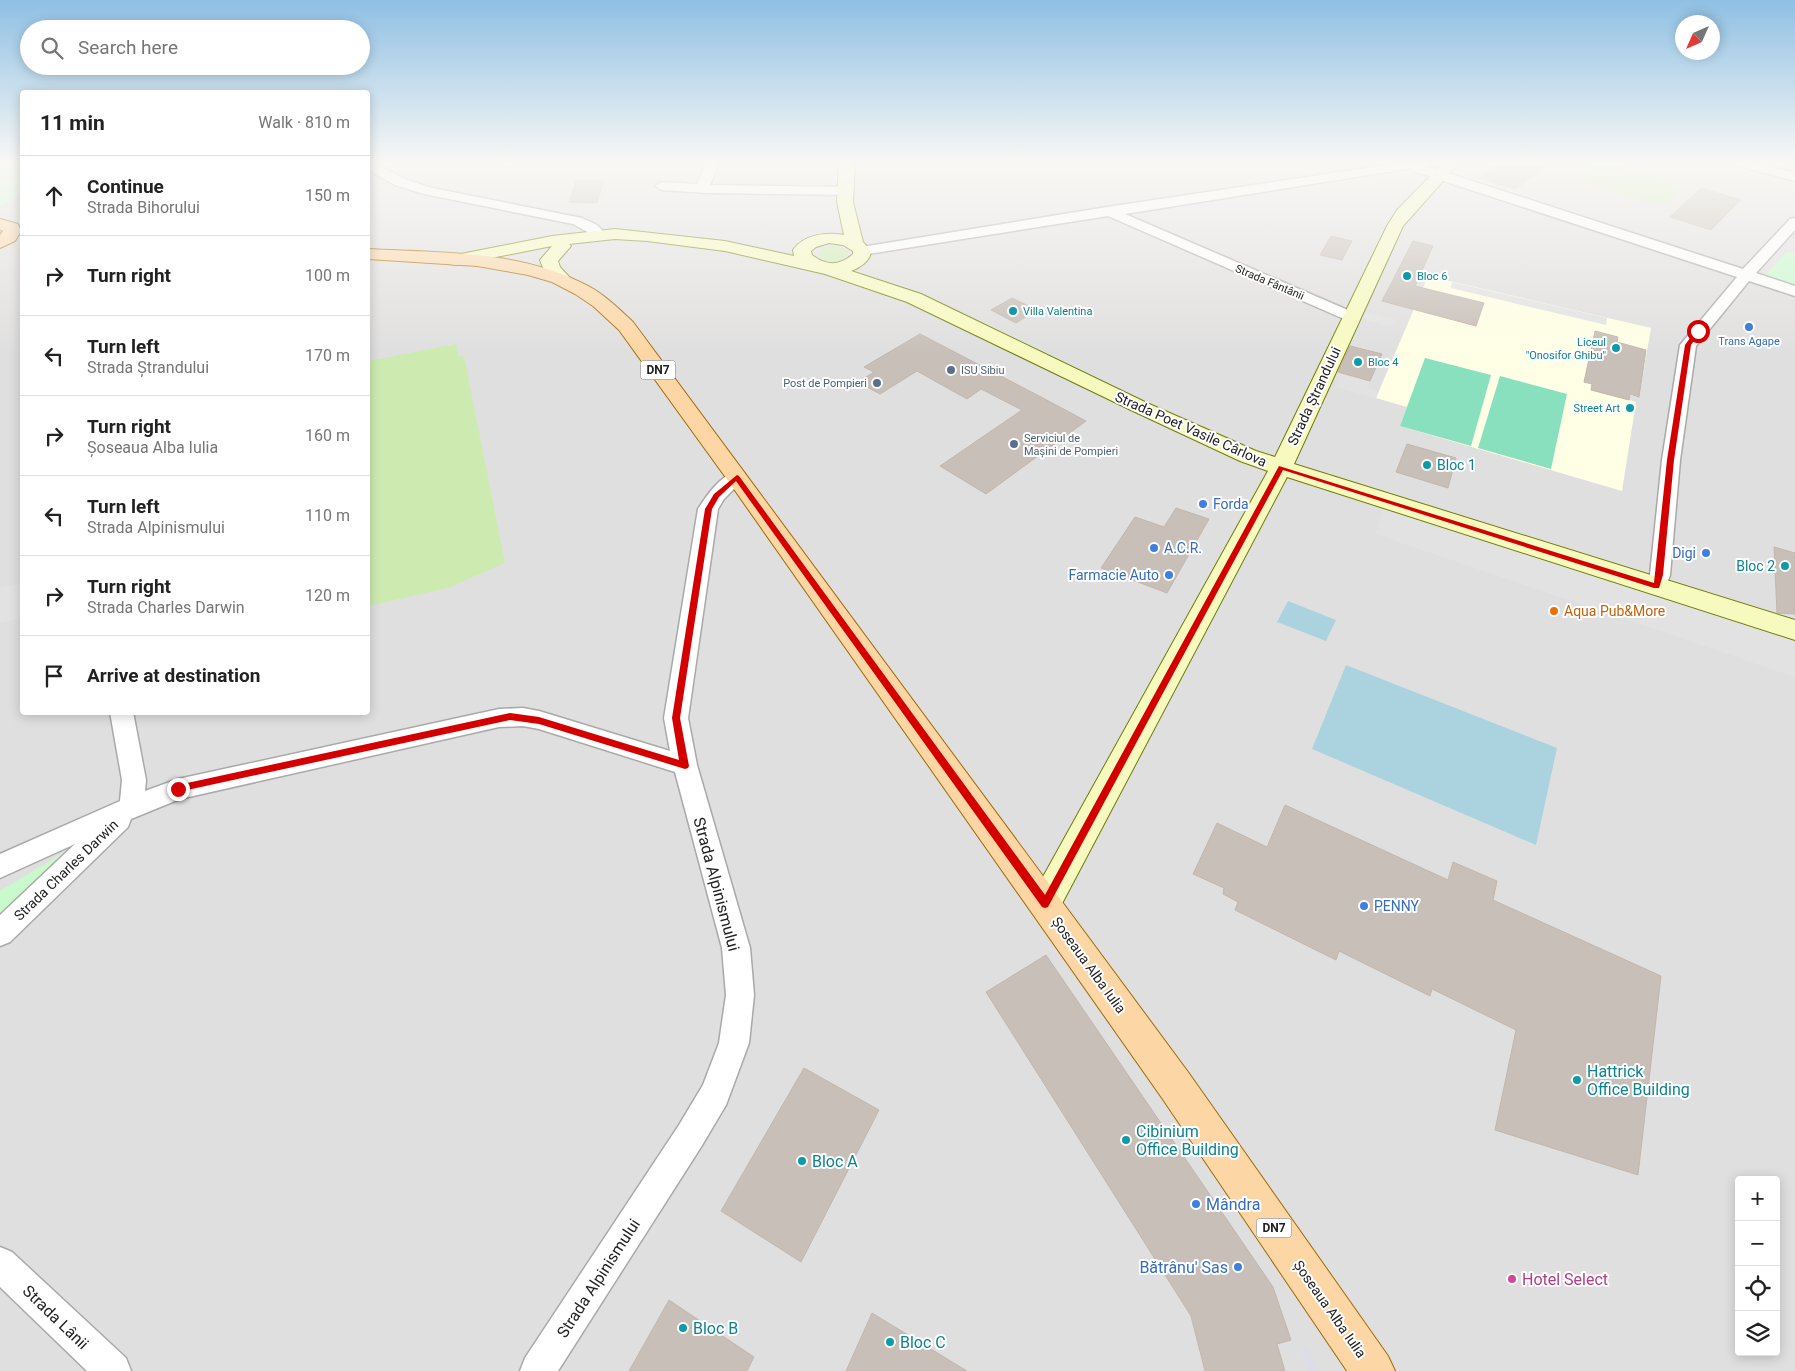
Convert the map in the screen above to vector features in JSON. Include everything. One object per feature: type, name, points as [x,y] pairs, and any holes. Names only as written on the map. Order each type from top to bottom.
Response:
[{"type":"main road","points":[[0,244],[12,232],[12,228],[6,226]]},
{"type":"main road","points":[[0,244],[20,242]]},
{"type":"main road","name":"Șoseaua Alba Iulia","points":[[370,254],[506,265],[562,280],[582,290],[626,326],[1175,1085],[1373,1371]]},
{"type":"street","points":[[588,226],[600,236]]},
{"type":"street","points":[[811,265],[804,261],[801,256],[802,251],[832,226]]},
{"type":"street","points":[[853,226],[859,251]]},
{"type":"street","points":[[456,260],[552,241],[600,236],[647,236],[725,246],[777,248],[838,238],[859,251],[1014,226]]},
{"type":"street","name":"Strada Fântânii","points":[[1142,226],[1351,316]]},
{"type":"street","name":"Strada Ștrandului","points":[[1045,904],[1282,468],[1351,316],[1395,226]]},
{"type":"street","points":[[1608,226],[1795,291]]},
{"type":"street","points":[[1657,586],[1660,575],[1671,460],[1688,345],[1746,275],[1791,226]]},
{"type":"street","points":[[506,265],[582,238]]},
{"type":"street","points":[[562,246],[549,260],[552,268],[562,280]]},
{"type":"street","name":"Strada Poet Vasile Cârlova","points":[[725,246],[829,269],[914,298]]},
{"type":"street","points":[[829,269],[847,267],[859,251]]},
{"type":"street","name":"Strada Poet Vasile Cârlova","points":[[859,251],[888,282],[914,298],[1157,416],[1226,447],[1282,468],[1795,630]]},
{"type":"street","name":"Strada Alpinismului","points":[[538,1371],[695,1128],[715,1094],[734,1043],[740,995],[736,948],[685,766],[676,718],[708,509],[717,495],[737,477]]},
{"type":"street","points":[[122,715],[134,780],[132,807]]},
{"type":"street","name":"Strada Charles Darwin","points":[[0,866],[132,807],[178,789],[212,780],[510,717],[539,720],[685,766]]},
{"type":"street","name":"Strada Charles Darwin","points":[[0,933],[132,807]]},
{"type":"street","name":"Strada Lânii","points":[[0,1264],[113,1371]]},
{"type":"shaded area","points":[[0,226],[20,226],[20,715],[370,715],[370,226],[1795,226],[1795,1371],[0,1371]]},
{"type":"shaded area","points":[[1428,276],[1651,328],[1639,397],[1630,395],[1629,400],[1636,402],[1622,491],[1400,426],[1407,407],[1376,398]]},
{"type":"shaded area","points":[[1452,282],[1607,318],[1606,325],[1451,288]]},
{"type":"shaded area","points":[[1363,311],[1397,320],[1394,327],[1360,318]]},
{"type":"shaded area","points":[[1333,370],[1370,381],[1367,388],[1379,391],[1376,398],[1335,387],[1338,380],[1330,377]]},
{"type":"shaded area","points":[[1385,505],[1795,636],[1795,677],[1375,534]]},
{"type":"shaded area","points":[[20,583],[20,618],[0,623],[0,588]]},
{"type":"shaded area","points":[[1308,1347],[1319,1371],[1309,1371],[1299,1350]]},
{"type":"green space","points":[[835,246],[847,250],[848,255],[841,260],[833,261],[825,260],[818,256],[822,248]]},
{"type":"green space","points":[[1787,252],[1795,254],[1795,285],[1765,275]]},
{"type":"green space","points":[[456,344],[458,357],[464,356],[505,563],[448,588],[370,606],[370,361]]},
{"type":"green space","points":[[1425,358],[1491,375],[1471,446],[1400,426]]},
{"type":"green space","points":[[1500,376],[1567,394],[1551,469],[1478,448]]},
{"type":"green space","points":[[65,852],[72,854],[0,916],[0,891]]},
{"type":"water","points":[[1288,601],[1336,620],[1326,641],[1277,622]]},
{"type":"water","points":[[1346,665],[1557,748],[1536,845],[1312,749]]},
{"type":"building","points":[[1698,226],[1715,226],[1711,230]]},
{"type":"building","points":[[1331,236],[1352,241],[1342,260],[1320,255]]},
{"type":"building","points":[[1413,241],[1433,246],[1415,286],[1484,303],[1476,326],[1382,301]]},
{"type":"building","name":"Villa Valentina","points":[[1012,298],[1037,310],[1016,323],[991,310]]},
{"type":"building","points":[[1595,331],[1618,337],[1617,342],[1646,350],[1639,397],[1630,394],[1629,400],[1591,390],[1592,384],[1584,382]]},
{"type":"building","points":[[920,334],[1086,421],[986,494],[940,466],[1022,410],[981,389],[967,399],[917,371],[880,394],[858,382],[874,372],[864,367]]},
{"type":"building","name":"Bloc 4","points":[[1350,346],[1382,354],[1370,381],[1338,372]]},
{"type":"building","name":"Bloc 1","points":[[1407,444],[1456,458],[1448,488],[1396,472]]},
{"type":"building","name":"A.C.R.","points":[[1176,508],[1209,519],[1167,593],[1101,568],[1135,517],[1164,527]]},
{"type":"building","points":[[1774,547],[1795,553],[1795,614],[1777,613]]},
{"type":"building","points":[[1285,805],[1448,880],[1453,862],[1497,881],[1493,900],[1661,976],[1638,1175],[1495,1130],[1516,1030],[1432,989],[1430,996],[1339,951],[1336,960],[1235,910],[1238,902],[1223,894],[1224,888],[1193,874],[1217,823],[1267,847]]},
{"type":"building","name":"Cibinium Office Building","points":[[1046,955],[1273,1287],[1291,1340],[1277,1344],[1285,1371],[1205,1371],[1191,1316],[986,992]]},
{"type":"building","name":"Bloc A","points":[[804,1068],[879,1110],[801,1262],[721,1211]]},
{"type":"building","name":"Bloc B","points":[[669,1300],[754,1357],[747,1371],[629,1371]]},
{"type":"building","name":"Bloc C","points":[[872,1313],[967,1371],[846,1371]]},
{"type":"place","name":"Bloc 6","points":[[1407,276]]},
{"type":"place","name":"Villa Valentina","points":[[1013,311]]},
{"type":"place","name":"Trans Agape","points":[[1749,327]]},
{"type":"place","name":"Liceul \"Onosifor Ghibu\"","points":[[1616,348]]},
{"type":"place","name":"Bloc 4","points":[[1358,362]]},
{"type":"place","name":"ISU Sibiu","points":[[951,370]]},
{"type":"place","name":"Post de Pompieri","points":[[877,383]]},
{"type":"place","name":"Street Art","points":[[1630,408]]},
{"type":"place","name":"Serviciul de Mașini de Pompieri","points":[[1014,444]]},
{"type":"place","name":"Bloc 1","points":[[1427,465]]},
{"type":"place","name":"Forda","points":[[1203,504]]},
{"type":"place","name":"A.C.R.","points":[[1154,548]]},
{"type":"place","name":"Digi","points":[[1706,553]]},
{"type":"place","name":"Bloc 2","points":[[1785,566]]},
{"type":"place","name":"Farmacie Auto","points":[[1169,575]]},
{"type":"place","name":"Aqua Pub&More","points":[[1554,611]]},
{"type":"place","name":"PENNY","points":[[1364,906]]},
{"type":"place","name":"Hattrick Office Building","points":[[1577,1080]]},
{"type":"place","name":"Cibinium Office Building","points":[[1126,1140]]},
{"type":"place","name":"Bloc A","points":[[802,1161]]},
{"type":"place","name":"Mândra","points":[[1196,1204]]},
{"type":"place","name":"Bătrânu' Sas","points":[[1238,1267]]},
{"type":"place","name":"Hotel Select","points":[[1512,1279]]},
{"type":"place","name":"Bloc B","points":[[683,1328]]},
{"type":"place","name":"Bloc C","points":[[890,1342]]},
{"type":"route","points":[[178,789],[212,780],[510,717],[539,720],[685,766],[676,718],[708,509],[717,495],[737,477],[1045,904],[1282,468],[1657,586],[1660,575],[1671,460],[1688,345],[1698,331]]}]
